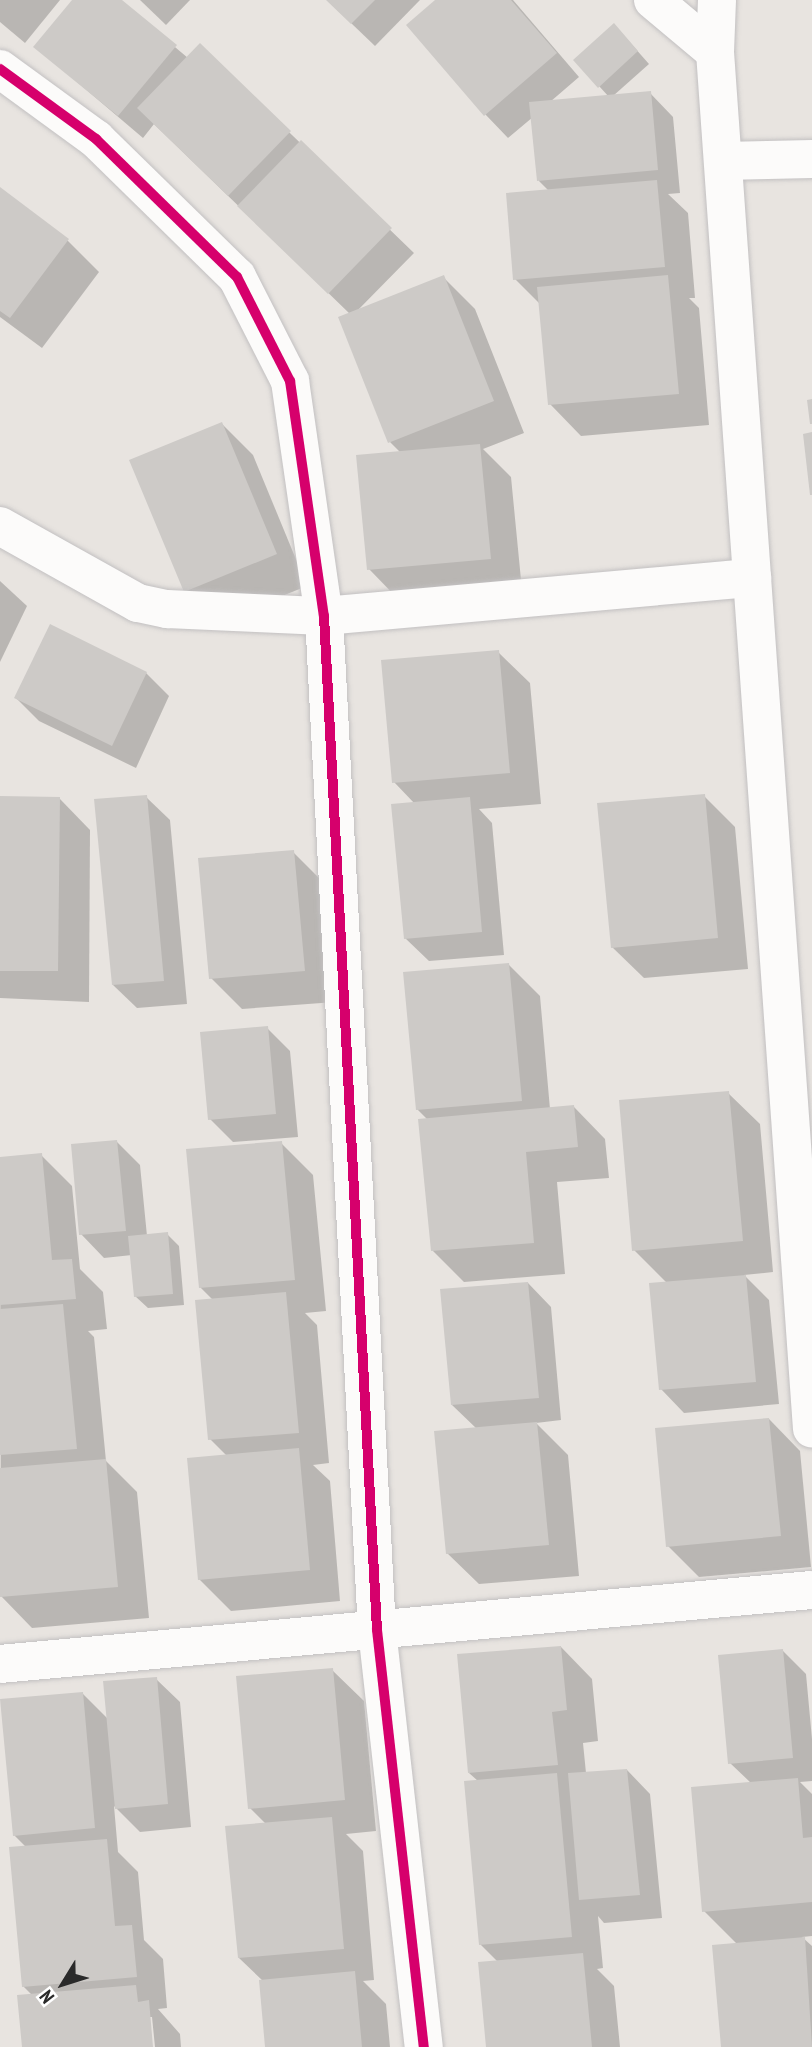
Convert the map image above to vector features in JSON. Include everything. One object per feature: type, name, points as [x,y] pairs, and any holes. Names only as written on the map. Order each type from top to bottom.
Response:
[{"type":"street","points":[[653,0],[715,52]]},
{"type":"street","points":[[717,0],[715,52],[812,1429]]},
{"type":"street","points":[[0,69],[96,139],[237,276],[290,381],[324,616],[377,1630],[424,2047]]},
{"type":"street","points":[[723,161],[812,159]]},
{"type":"street","points":[[0,526],[138,603],[167,609],[324,616],[752,578]]},
{"type":"street","points":[[0,1664],[812,1590]]},
{"type":"building","points":[[72,0],[122,0],[177,45],[118,116],[33,47]]},
{"type":"building","points":[[326,0],[375,0],[351,24]]},
{"type":"building","points":[[435,0],[511,0],[557,53],[484,116],[406,25]]},
{"type":"building","points":[[614,23],[638,51],[598,88],[573,60]]},
{"type":"building","points":[[200,43],[291,131],[228,196],[137,108]]},
{"type":"building","points":[[651,91],[658,170],[537,181],[529,102]]},
{"type":"building","points":[[301,140],[392,228],[328,294],[237,206]]},
{"type":"building","points":[[657,180],[665,267],[513,280],[506,193]]},
{"type":"building","points":[[0,187],[69,239],[10,318],[0,311]]},
{"type":"building","points":[[444,275],[494,401],[388,443],[338,317]]},
{"type":"building","points":[[668,275],[679,394],[548,405],[537,287]]},
{"type":"building","points":[[812,399],[812,424],[810,424],[807,400]]},
{"type":"building","points":[[222,422],[277,554],[184,592],[129,460]]},
{"type":"building","points":[[812,432],[812,495],[810,495],[803,434]]},
{"type":"building","points":[[480,444],[491,559],[367,570],[356,455]]},
{"type":"building","points":[[50,624],[147,672],[112,746],[14,698]]},
{"type":"building","points":[[499,650],[510,773],[392,783],[381,660]]},
{"type":"building","points":[[705,794],[718,938],[611,948],[597,803]]},
{"type":"building","points":[[147,795],[164,981],[112,985],[94,799]]},
{"type":"building","points":[[0,796],[60,797],[58,971],[0,971]]},
{"type":"building","points":[[470,797],[482,932],[404,939],[391,804]]},
{"type":"building","points":[[294,850],[305,971],[209,979],[198,858]]},
{"type":"building","points":[[509,963],[522,1101],[416,1110],[403,972]]},
{"type":"building","points":[[268,1026],[276,1114],[208,1120],[200,1032]]},
{"type":"building","points":[[729,1091],[743,1241],[632,1251],[619,1100]]},
{"type":"building","points":[[574,1105],[578,1147],[526,1152],[534,1243],[431,1251],[418,1119]]},
{"type":"building","points":[[117,1140],[126,1231],[79,1235],[71,1144]]},
{"type":"building","points":[[282,1141],[295,1280],[199,1288],[186,1149]]},
{"type":"building","points":[[42,1153],[52,1260],[72,1259],[76,1299],[0,1305],[0,1157]]},
{"type":"building","points":[[168,1232],[173,1294],[134,1297],[128,1236]]},
{"type":"building","points":[[746,1275],[756,1382],[659,1390],[649,1283]]},
{"type":"building","points":[[528,1282],[539,1398],[451,1405],[440,1289]]},
{"type":"building","points":[[286,1292],[299,1433],[208,1440],[195,1300]]},
{"type":"building","points":[[63,1304],[77,1449],[0,1455],[0,1309]]},
{"type":"building","points":[[769,1418],[781,1536],[666,1547],[655,1428]]},
{"type":"building","points":[[537,1422],[549,1545],[446,1554],[434,1431]]},
{"type":"building","points":[[299,1448],[310,1570],[198,1580],[187,1458]]},
{"type":"building","points":[[106,1459],[118,1587],[0,1597],[0,1468]]},
{"type":"building","points":[[561,1646],[567,1710],[552,1712],[558,1765],[468,1773],[457,1654]]},
{"type":"building","points":[[783,1649],[793,1758],[728,1764],[718,1655]]},
{"type":"building","points":[[333,1668],[345,1800],[248,1809],[236,1676]]},
{"type":"building","points":[[157,1677],[168,1804],[115,1809],[103,1681]]},
{"type":"building","points":[[83,1692],[95,1828],[13,1836],[0,1699]]},
{"type":"building","points":[[627,1769],[640,1895],[579,1900],[568,1773]]},
{"type":"building","points":[[557,1773],[572,1937],[479,1945],[464,1781]]},
{"type":"building","points":[[798,1778],[803,1838],[812,1837],[812,1902],[702,1912],[691,1787]]},
{"type":"building","points":[[332,1817],[344,1949],[238,1958],[225,1826]]},
{"type":"building","points":[[107,1839],[115,1926],[132,1925],[137,1977],[22,1987],[9,1847]]},
{"type":"building","points":[[805,1937],[812,2047],[721,2047],[712,1945]]},
{"type":"building","points":[[583,1953],[592,2047],[486,2047],[478,1962]]},
{"type":"building","points":[[355,1971],[362,2047],[265,2047],[259,1980]]},
{"type":"building","points":[[136,1985],[138,2002],[149,2000],[153,2047],[22,2047],[17,1995]]},
{"type":"cycle path","points":[[0,69],[96,139],[237,277],[290,381],[324,616],[377,1630],[424,2047]]}]
